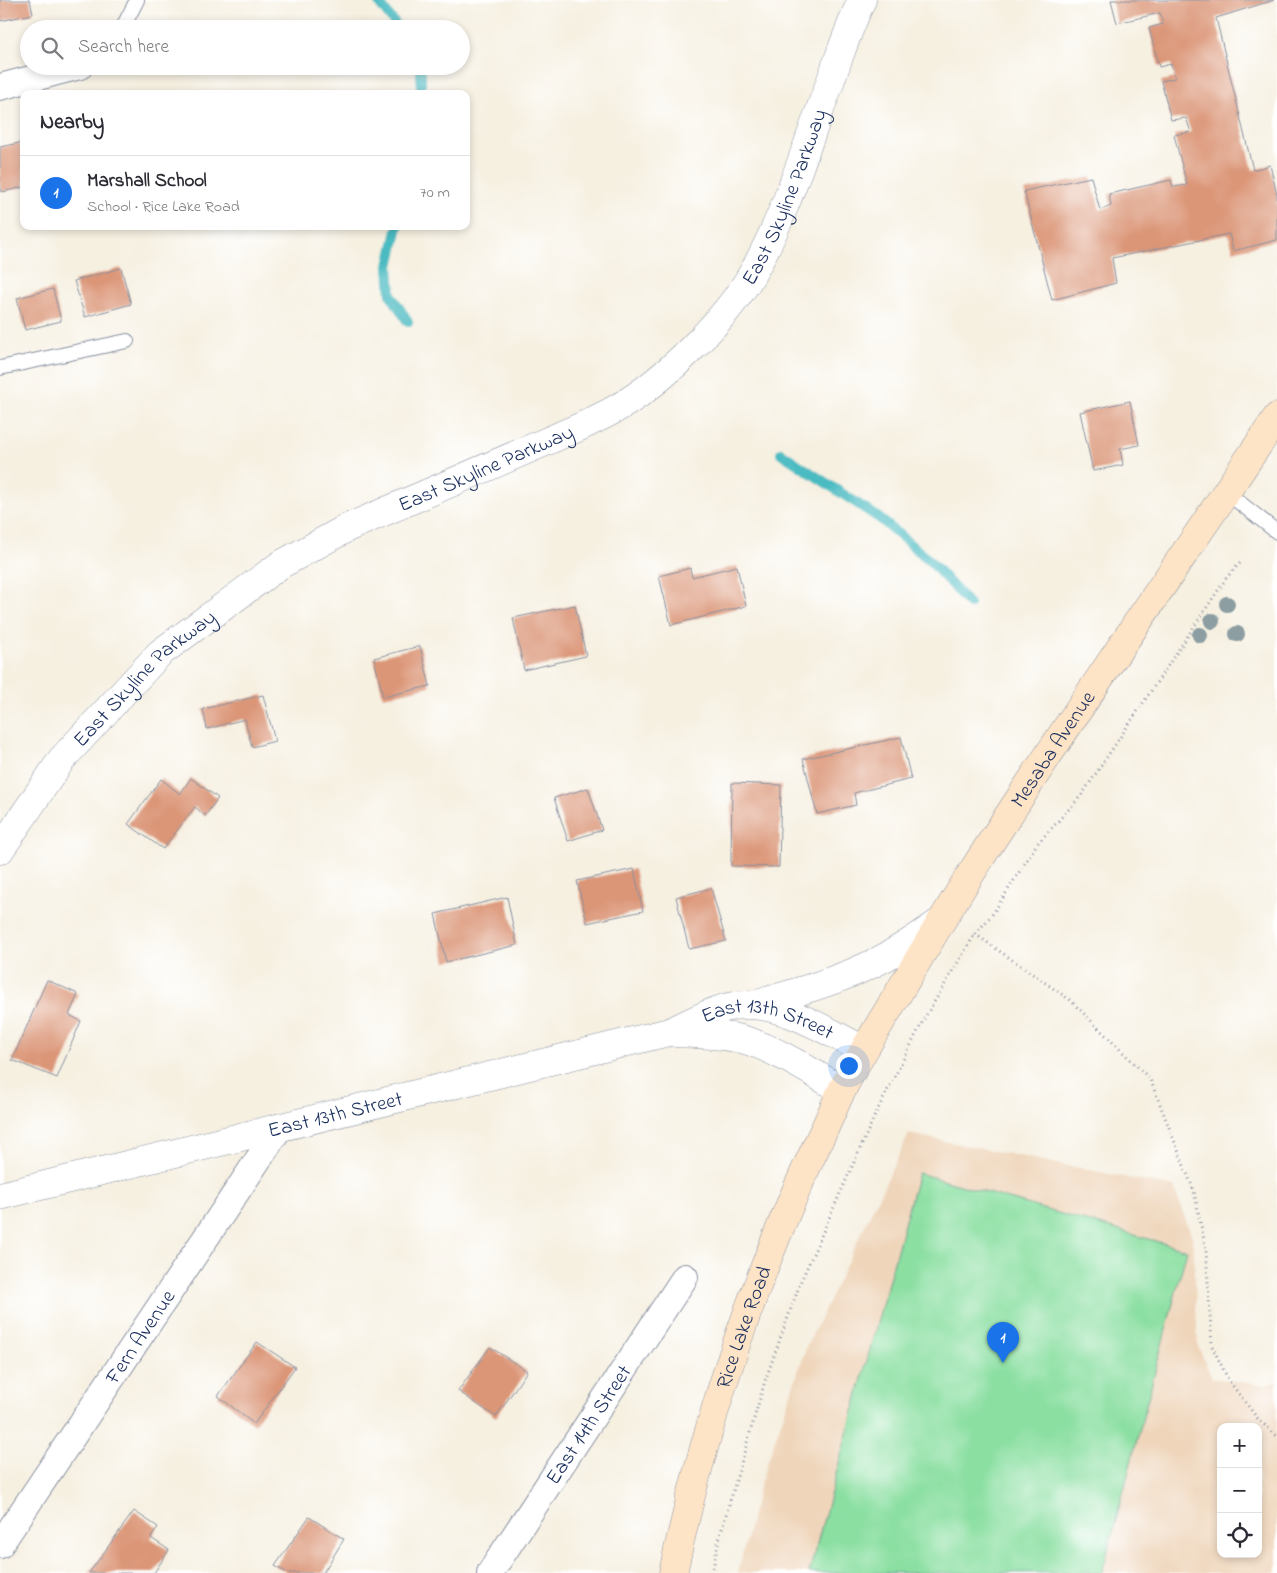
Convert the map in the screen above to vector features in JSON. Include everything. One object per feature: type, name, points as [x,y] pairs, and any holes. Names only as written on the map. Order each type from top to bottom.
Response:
[{"type":"main road","name":"Mesaba Avenue","points":[[842,1090],[940,922],[1011,810],[1277,417]]},
{"type":"main road","name":"Rice Lake Road","points":[[673,1573],[681,1533],[699,1467],[717,1403],[741,1331],[782,1222],[842,1090]]},
{"type":"street","name":"East Skyline Parkway","points":[[0,850],[62,759],[160,653],[280,564],[347,528],[589,422],[619,407],[642,391],[679,360],[730,305],[760,259],[791,188],[862,0]]},
{"type":"street","points":[[0,87],[46,75]]},
{"type":"street","points":[[754,1005],[835,979],[867,966],[901,948],[940,922]]},
{"type":"street","name":"East 13th Street","points":[[0,1196],[669,1032],[733,1006],[754,1005],[776,1008],[864,1050]]},
{"type":"street","name":"East 13th Street","points":[[669,1032],[720,1035],[744,1040],[798,1064],[842,1090]]},
{"type":"street","name":"Fern Avenue","points":[[0,1545],[280,1127]]},
{"type":"street","name":"East 14th Street","points":[[490,1573],[685,1277]]},
{"type":"lane","points":[[127,20],[137,0]]},
{"type":"lane","points":[[0,368],[127,341]]},
{"type":"lane","points":[[1226,492],[1277,532]]},
{"type":"path","points":[[712,1573],[719,1539],[765,1381],[801,1280],[876,1113],[924,1019],[975,934],[992,915],[1037,844],[1081,796],[1227,578],[1242,561]]},
{"type":"path","points":[[975,934],[1070,1000],[1150,1079],[1194,1191],[1206,1250],[1212,1346],[1228,1381],[1258,1419],[1277,1436]]},
{"type":"shaded area","points":[[909,1134],[1174,1187],[1193,1240],[1198,1346],[1212,1378],[1266,1385],[1277,1382],[1277,1573],[738,1573],[759,1487],[806,1348]]},
{"type":"green space","points":[[918,1173],[1187,1250],[1102,1573],[809,1573]]},
{"type":"building","points":[[0,0],[30,0],[33,14],[0,21]]},
{"type":"building","points":[[1111,0],[1274,0],[1216,18],[1253,170],[1270,165],[1277,195],[1277,240],[1233,251],[1229,234],[1112,258],[1116,283],[1052,300],[1024,191],[1091,177],[1100,210],[1111,206],[1109,194],[1171,180],[1173,187],[1187,185],[1174,135],[1191,132],[1186,118],[1171,120],[1161,81],[1175,78],[1171,64],[1159,67],[1149,28],[1163,24],[1160,13],[1117,23]]},
{"type":"building","points":[[20,143],[20,188],[2,192],[0,185],[0,147]]},
{"type":"building","points":[[121,268],[131,304],[85,317],[74,281]]},
{"type":"building","points":[[53,289],[61,321],[25,330],[17,298]]},
{"type":"building","points":[[1130,401],[1139,445],[1120,449],[1123,465],[1093,471],[1080,412]]},
{"type":"building","points":[[737,566],[746,606],[671,625],[659,576],[690,568],[692,577]]},
{"type":"building","points":[[575,605],[586,656],[524,670],[513,618]]},
{"type":"building","points":[[420,646],[430,686],[383,697],[374,658]]},
{"type":"building","points":[[263,695],[275,741],[252,747],[245,719],[207,729],[203,709]]},
{"type":"building","points":[[901,737],[911,779],[854,793],[856,805],[817,814],[803,759]]},
{"type":"building","points":[[191,778],[218,798],[205,816],[195,807],[163,849],[128,824],[161,779],[180,794]]},
{"type":"building","points":[[732,783],[781,785],[779,867],[731,866]]},
{"type":"building","points":[[588,788],[602,830],[568,841],[554,798]]},
{"type":"building","points":[[634,869],[643,911],[587,923],[577,881]]},
{"type":"building","points":[[711,888],[726,941],[689,949],[676,897]]},
{"type":"building","points":[[507,897],[517,945],[446,962],[435,914]]},
{"type":"building","points":[[47,980],[78,994],[69,1015],[81,1021],[57,1078],[12,1060]]},
{"type":"building","points":[[257,1342],[295,1367],[254,1424],[218,1396]]},
{"type":"building","points":[[490,1347],[527,1371],[496,1417],[458,1391]]},
{"type":"building","points":[[134,1511],[158,1527],[151,1538],[169,1550],[154,1573],[89,1573]]},
{"type":"building","points":[[309,1517],[344,1539],[323,1573],[287,1573],[275,1566]]},
{"type":"waterway","points":[[377,0],[392,20]]},
{"type":"waterway","points":[[421,75],[421,90]]},
{"type":"waterway","points":[[397,230],[389,266],[391,295],[408,322]]},
{"type":"waterway","points":[[781,453],[879,518],[929,560],[969,604]]},
{"type":"place","name":"Marshall School","points":[[1003,1363]]}]
